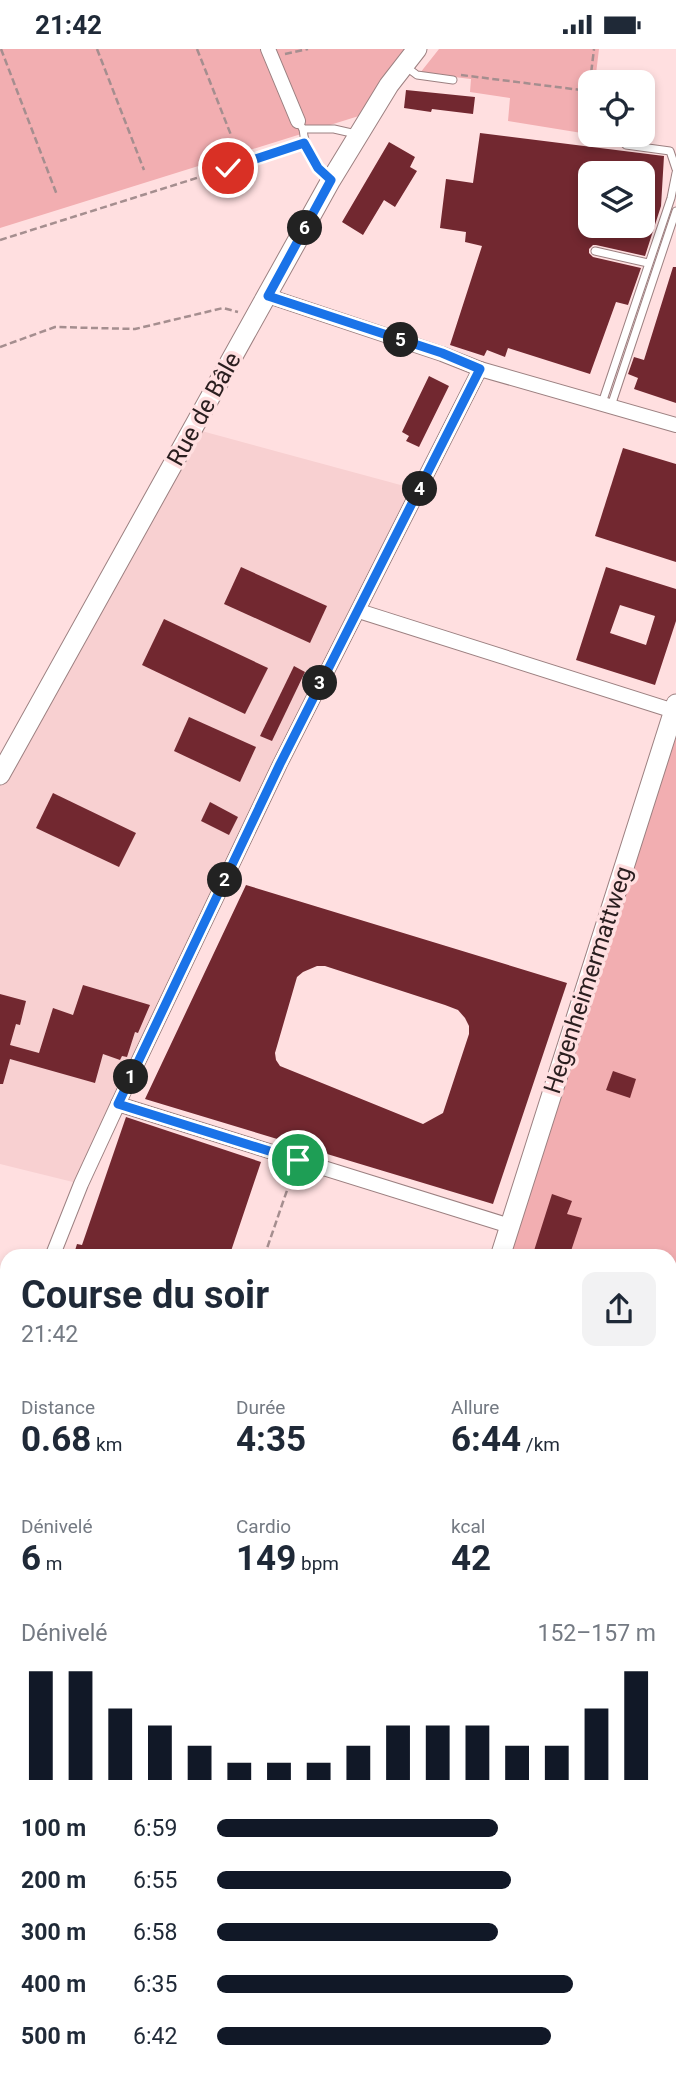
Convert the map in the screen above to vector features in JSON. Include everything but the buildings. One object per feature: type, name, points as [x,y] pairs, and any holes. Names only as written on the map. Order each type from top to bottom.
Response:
[{"type":"street","name":"Rue de Bâle","points":[[0,775],[331,180],[389,85],[417,49]]},
{"type":"street","points":[[270,52],[301,125]]},
{"type":"street","points":[[268,296],[442,353],[480,369],[676,425]]},
{"type":"street","points":[[55,1249],[81,1184],[118,1104],[280,764],[480,369]]},
{"type":"street","points":[[359,611],[675,708]]},
{"type":"street","name":"Hegenheimermattweg","points":[[503,1249],[675,708]]},
{"type":"street","points":[[118,1104],[510,1226]]},
{"type":"lane","points":[[404,65],[417,75],[453,80]]},
{"type":"lane","points":[[331,180],[318,168],[304,143],[301,125],[358,135]]},
{"type":"lane","points":[[606,404],[676,171],[670,151],[641,147]]},
{"type":"lane","points":[[606,404],[676,211]]},
{"type":"lane","points":[[595,251],[648,263]]},
{"type":"path","points":[[1,49],[57,195]]},
{"type":"path","points":[[97,49],[144,170]]},
{"type":"path","points":[[197,49],[231,135]]},
{"type":"path","points":[[270,52],[308,49]]},
{"type":"path","points":[[592,70],[594,49]]},
{"type":"path","points":[[461,75],[578,90]]},
{"type":"path","points":[[0,240],[304,143]]},
{"type":"path","points":[[0,348],[55,327],[135,329],[223,308],[256,317]]},
{"type":"path","points":[[267,1249],[298,1160]]},
{"type":"shaded area","points":[[0,49],[409,49],[362,115],[0,228]]},
{"type":"shaded area","points":[[439,49],[599,49],[596,70],[578,70],[578,132],[508,121],[510,98],[470,92],[471,79],[420,73]]},
{"type":"shaded area","points":[[187,427],[419,490],[81,1184],[0,1164],[0,758]]},
{"type":"shaded area","points":[[676,704],[676,1249],[503,1249]]},
{"type":"route","points":[[228,168],[304,143],[318,168],[331,180],[268,296],[442,353],[480,369],[280,764],[118,1104],[298,1160]]}]
